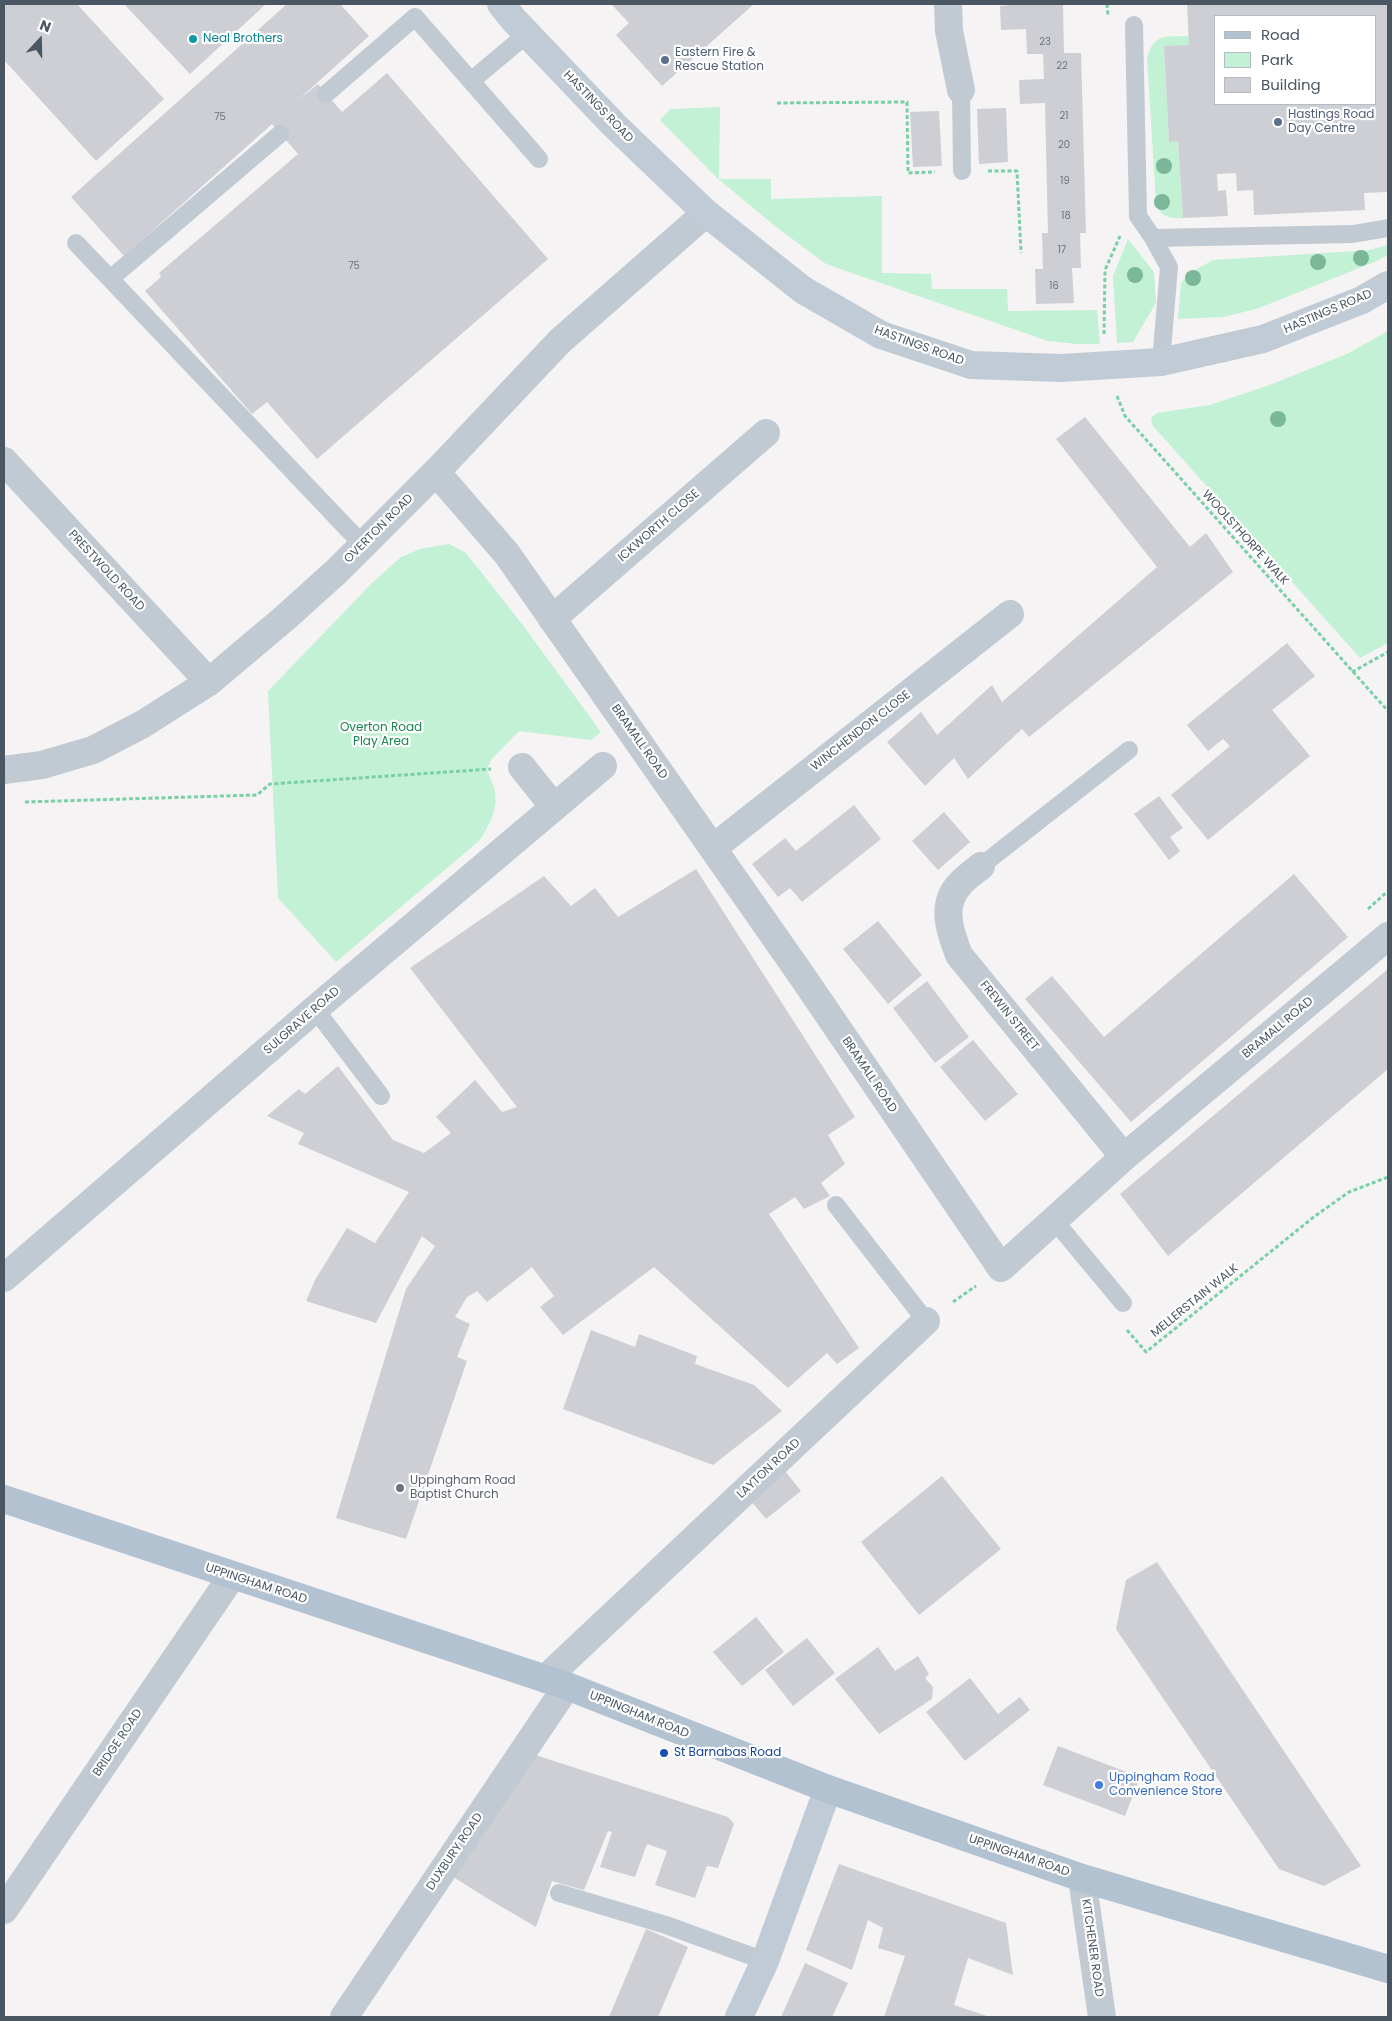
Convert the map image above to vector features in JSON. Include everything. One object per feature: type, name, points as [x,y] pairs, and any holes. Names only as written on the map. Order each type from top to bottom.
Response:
[{"type":"main road","name":"UPPINGHAM ROAD","points":[[4,1499],[556,1683],[828,1789],[1082,1878],[1388,1969]]},
{"type":"street","name":"HASTINGS ROAD","points":[[502,4],[527,34],[614,125],[706,213],[803,290],[881,335],[971,365],[1061,368],[1161,362],[1263,339],[1362,300],[1388,285]]},
{"type":"street","points":[[948,4],[949,32],[961,90]]},
{"type":"street","name":"OVERTON ROAD","points":[[4,770],[42,765],[93,750],[143,724],[209,682],[338,570],[436,472],[560,341],[706,213]]},
{"type":"street","name":"ICKWORTH CLOSE","points":[[552,619],[766,433]]},
{"type":"street","name":"PRESTWOLD ROAD","points":[[4,461],[209,682]]},
{"type":"street","name":"BRAMALL ROAD","points":[[436,472],[507,554],[713,848],[1001,1268],[1124,1157],[1388,936]]},
{"type":"street","name":"WINCHENDON CLOSE","points":[[713,848],[1010,614]]},
{"type":"street","name":"SULGRAVE ROAD","points":[[4,1278],[315,1009],[603,766]]},
{"type":"street","points":[[522,767],[554,807]]},
{"type":"street","name":"FREWIN STREET","points":[[981,866],[958,885],[948,906],[948,928],[959,955],[1124,1157]]},
{"type":"street","name":"LAYTON ROAD","points":[[556,1683],[926,1321]]},
{"type":"street","name":"BRIDGE ROAD","points":[[4,1910],[232,1576]]},
{"type":"street","name":"DUXBURY ROAD","points":[[344,2017],[556,1683]]},
{"type":"street","points":[[739,2017],[765,1961],[828,1789]]},
{"type":"street","name":"KITCHENER ROAD","points":[[1082,1878],[1102,2017]]},
{"type":"lane","points":[[326,94],[415,17],[539,159]]},
{"type":"lane","points":[[1134,25],[1138,216],[1169,268],[1161,362]]},
{"type":"lane","points":[[471,81],[527,34]]},
{"type":"lane","points":[[961,90],[962,172]]},
{"type":"lane","points":[[110,279],[280,134]]},
{"type":"lane","points":[[1152,238],[1353,234],[1388,228]]},
{"type":"lane","points":[[76,243],[362,544]]},
{"type":"lane","points":[[981,866],[1129,750]]},
{"type":"lane","points":[[315,1009],[381,1096]]},
{"type":"lane","points":[[836,1205],[926,1321]]},
{"type":"lane","points":[[1054,1220],[1123,1303]]},
{"type":"lane","points":[[559,1893],[666,1925],[765,1961]]},
{"type":"path","points":[[777,103],[907,102],[908,173],[1017,171],[1021,253]]},
{"type":"path","name":"WOOLSTHORPE WALK","points":[[1104,366],[1125,416],[1388,711]]},
{"type":"path","points":[[1352,672],[1388,652]]},
{"type":"path","points":[[16,802],[257,795],[270,784],[522,767]]},
{"type":"path","name":"MELLERSTAIN WALK","points":[[1126,1329],[1146,1352],[1316,1216],[1349,1192],[1388,1177]]},
{"type":"path","points":[[926,1321],[1001,1268]]},
{"type":"green space","points":[[1168,36],[1189,36],[1189,45],[1164,47],[1169,141],[1178,141],[1183,218],[1174,218],[1160,212],[1156,204],[1147,57],[1150,49],[1158,40]]},
{"type":"green space","points":[[720,107],[719,179],[771,179],[771,199],[882,196],[882,273],[931,274],[932,289],[1007,289],[1008,311],[1097,310],[1100,344],[1048,341],[826,264],[775,226],[716,177],[660,120],[670,109]]},
{"type":"green space","points":[[1128,239],[1154,272],[1156,303],[1133,342],[1117,343],[1113,276]]},
{"type":"green space","points":[[1388,245],[1388,255],[1377,261],[1259,308],[1224,317],[1178,319],[1181,283],[1190,273],[1213,260],[1370,250]]},
{"type":"green space","points":[[1388,331],[1388,643],[1360,658],[1153,426],[1151,418],[1157,413],[1210,405],[1267,386],[1347,354]]},
{"type":"green space","name":"Overton Road Play Area","points":[[449,544],[466,553],[522,624],[601,732],[591,740],[519,731],[491,760],[487,769],[496,799],[494,811],[480,840],[336,962],[278,898],[268,691],[372,583],[401,557],[420,549]]},
{"type":"building","points":[[4,4],[77,4],[164,99],[96,161],[4,60]]},
{"type":"building","name":"Neal Brothers","points":[[124,4],[266,4],[190,74]]},
{"type":"building","points":[[287,4],[340,4],[369,36],[298,100],[318,84],[342,112],[387,73],[548,259],[317,459],[267,402],[252,414],[145,291],[161,277],[159,273],[298,154],[272,124],[124,256],[71,197]]},
{"type":"building","name":"Eastern Fire & Rescue Station","points":[[611,4],[754,4],[662,86],[616,35],[629,23]]},
{"type":"building","points":[[1063,4],[1064,53],[1081,53],[1086,233],[1080,233],[1081,268],[1072,268],[1074,303],[1036,304],[1035,269],[1043,269],[1042,233],[1048,233],[1045,103],[1020,104],[1019,80],[1044,79],[1043,54],[1027,54],[1026,29],[1001,30],[1000,6]]},
{"type":"building","name":"Hastings Road Day Centre","points":[[1187,4],[1388,4],[1388,192],[1364,193],[1365,210],[1254,215],[1253,190],[1237,191],[1236,173],[1217,174],[1218,191],[1226,190],[1228,216],[1183,218],[1178,141],[1169,142],[1164,46],[1189,45]]},
{"type":"building","points":[[1006,108],[1008,162],[979,164],[977,109]]},
{"type":"building","points":[[939,111],[942,166],[913,167],[910,112]]},
{"type":"building","points":[[1085,417],[1190,547],[1206,533],[1233,572],[1029,737],[1022,729],[968,779],[954,758],[925,786],[887,742],[921,712],[937,735],[992,685],[1002,702],[1157,567],[1056,439]]},
{"type":"building","points":[[1287,643],[1315,676],[1272,710],[1310,756],[1208,840],[1171,795],[1230,746],[1223,739],[1208,751],[1187,725]]},
{"type":"building","points":[[1159,796],[1183,828],[1170,837],[1180,851],[1169,860],[1134,814]]},
{"type":"building","points":[[854,805],[881,839],[802,902],[790,888],[778,897],[752,864],[785,838],[796,851]]},
{"type":"building","points":[[944,812],[970,842],[938,870],[912,841]]},
{"type":"building","points":[[696,869],[855,1117],[828,1135],[845,1164],[821,1183],[830,1196],[804,1209],[795,1197],[769,1214],[859,1348],[837,1364],[827,1353],[788,1388],[654,1267],[563,1335],[540,1307],[554,1296],[532,1267],[487,1302],[477,1291],[467,1297],[455,1317],[470,1324],[457,1357],[467,1361],[406,1539],[336,1518],[406,1289],[435,1246],[422,1236],[376,1323],[306,1301],[315,1280],[347,1228],[375,1243],[409,1192],[298,1144],[304,1133],[267,1116],[299,1089],[305,1094],[338,1066],[393,1140],[424,1153],[451,1133],[436,1117],[475,1080],[502,1112],[517,1107],[410,968],[544,876],[571,906],[595,888],[618,917]]},
{"type":"building","points":[[1294,874],[1348,937],[1131,1122],[1025,999],[1052,976],[1104,1037]]},
{"type":"building","points":[[878,921],[922,975],[888,1004],[843,949]]},
{"type":"building","points":[[1388,969],[1388,1069],[1168,1256],[1120,1194]]},
{"type":"building","points":[[927,981],[969,1037],[935,1063],[893,1008]]},
{"type":"building","points":[[973,1040],[1018,1094],[985,1121],[940,1067]]},
{"type":"building","points":[[591,1330],[635,1347],[639,1334],[697,1356],[695,1364],[754,1385],[782,1411],[713,1465],[563,1409]]},
{"type":"building","points":[[785,1471],[801,1491],[766,1519],[750,1500]]},
{"type":"building","points":[[942,1476],[1001,1549],[919,1615],[861,1542]]},
{"type":"building","points":[[1157,1562],[1361,1866],[1324,1886],[1279,1869],[1116,1629],[1126,1580]]},
{"type":"building","points":[[756,1617],[784,1652],[742,1686],[713,1652]]},
{"type":"building","points":[[807,1638],[835,1673],[793,1706],[765,1670]]},
{"type":"building","points":[[878,1647],[895,1671],[918,1656],[929,1674],[925,1678],[933,1687],[932,1699],[879,1734],[835,1679]]},
{"type":"building","points":[[970,1678],[998,1714],[1020,1697],[1030,1710],[965,1761],[926,1712]]},
{"type":"building","points":[[1058,1746],[1140,1777],[1125,1816],[1043,1785]]},
{"type":"building","points":[[529,1753],[728,1817],[734,1824],[718,1868],[707,1866],[695,1898],[655,1885],[667,1851],[647,1844],[635,1877],[600,1867],[612,1832],[608,1831],[584,1890],[552,1881],[536,1927],[490,1900],[450,1875]]},
{"type":"building","points":[[839,1864],[1006,1923],[1013,1975],[968,1958],[954,2005],[990,2017],[884,2017],[905,1956],[878,1948],[883,1928],[868,1920],[852,1970],[806,1950]]},
{"type":"building","points":[[646,1929],[688,1947],[658,2017],[609,2017]]},
{"type":"building","points":[[805,1963],[848,1983],[832,2017],[781,2017]]},
{"type":"place","name":"Neal Brothers","points":[[193,39]]},
{"type":"place","name":"Eastern Fire & Rescue Station","points":[[665,60]]},
{"type":"place","name":"Hastings Road Day Centre","points":[[1278,122]]},
{"type":"place","name":"Uppingham Road Baptist Church","points":[[400,1488]]},
{"type":"place","name":"St Barnabas Road","points":[[664,1753]]},
{"type":"place","name":"Uppingham Road Convenience Store","points":[[1099,1785]]}]
